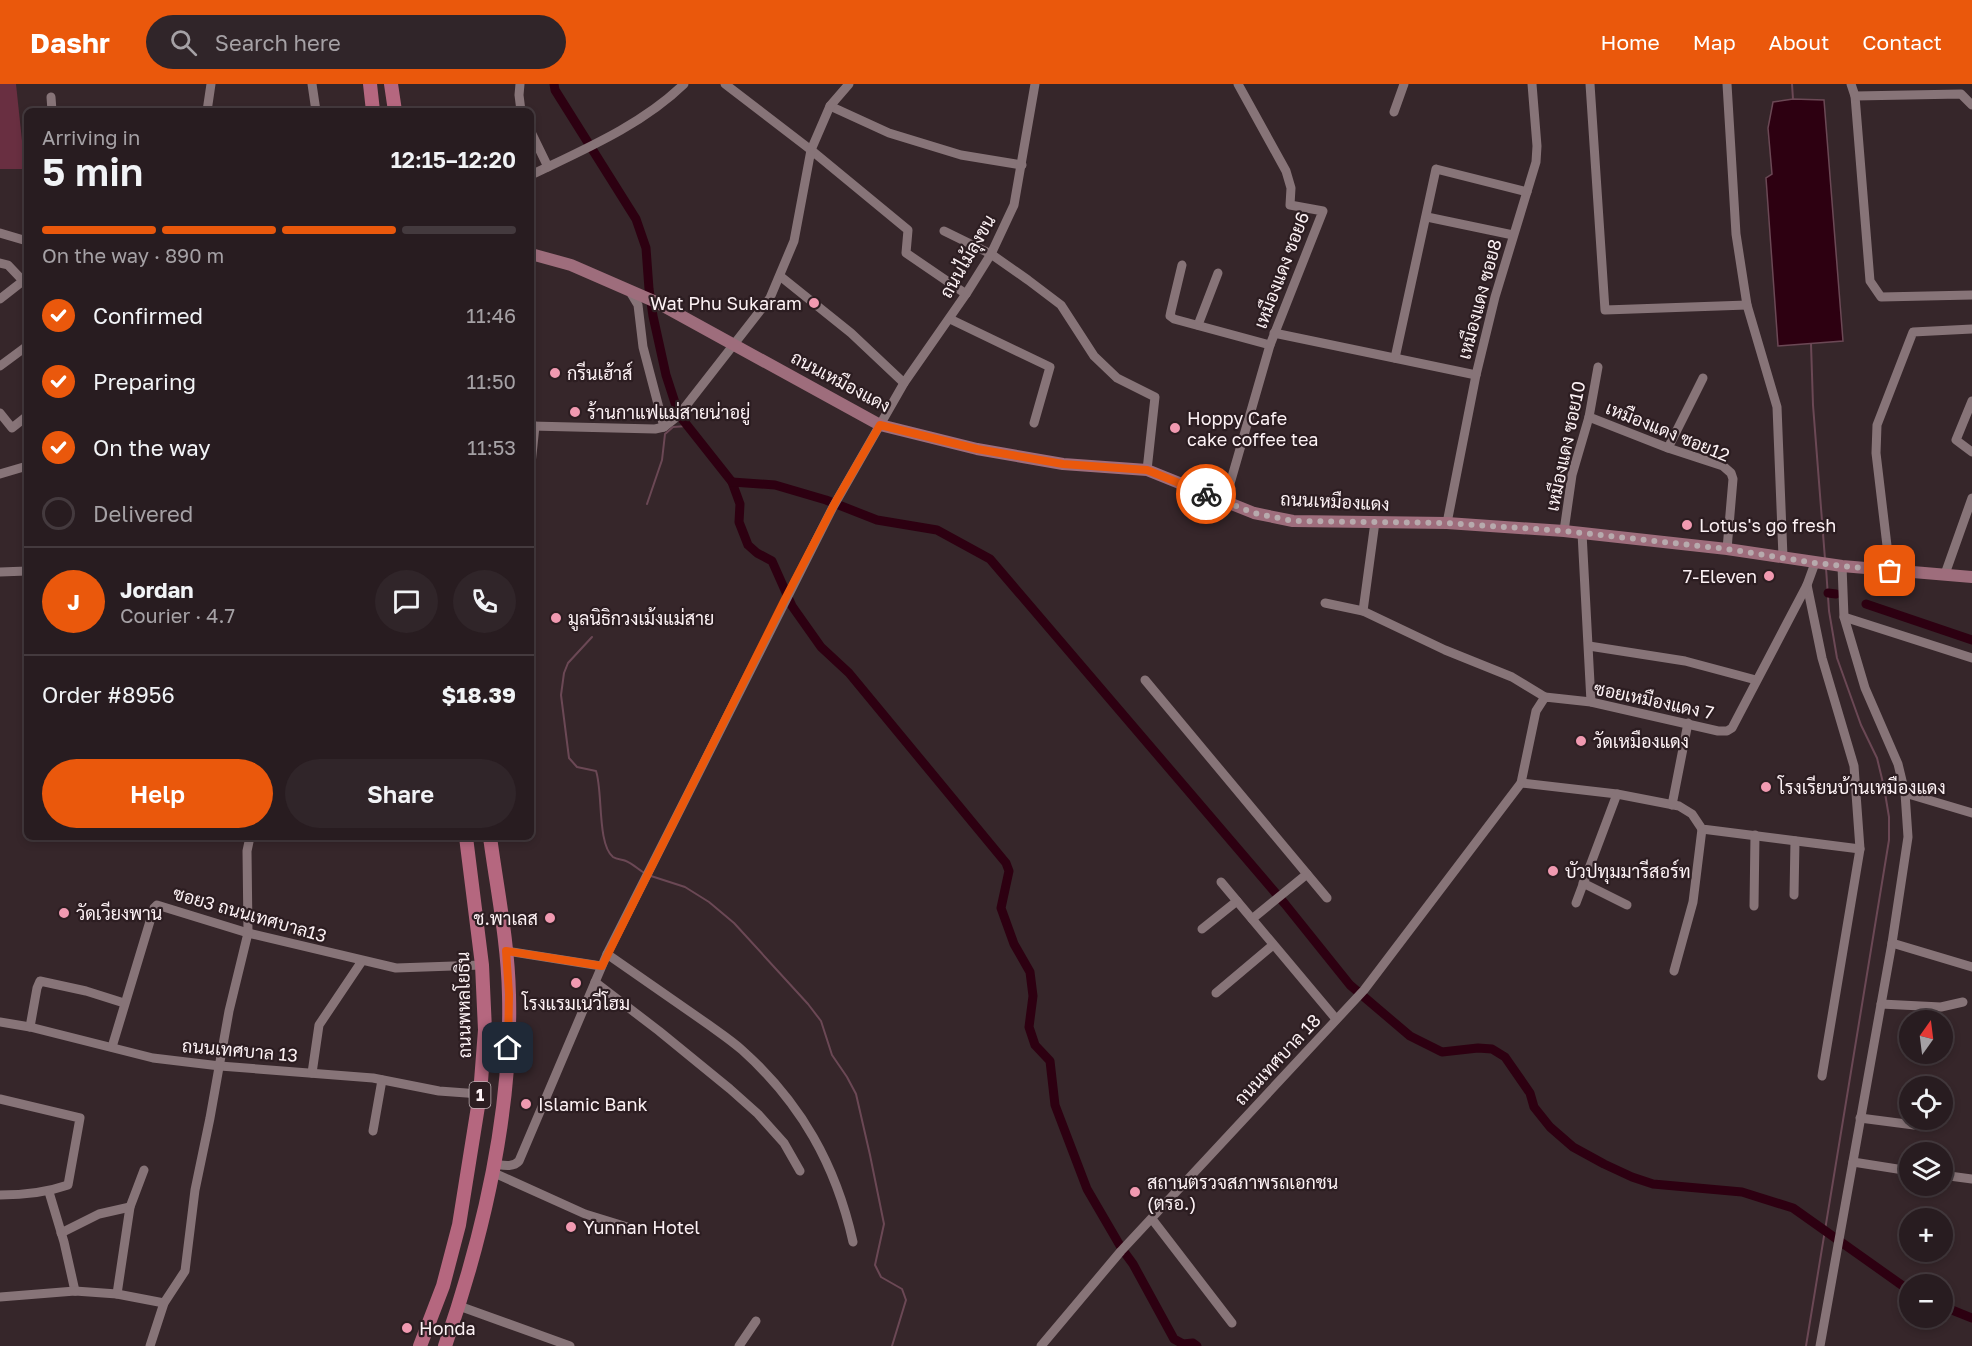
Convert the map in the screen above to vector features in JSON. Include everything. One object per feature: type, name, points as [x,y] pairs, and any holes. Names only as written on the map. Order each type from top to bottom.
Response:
[{"type":"main road","points":[[370,84],[373,108]]},
{"type":"main road","points":[[391,84],[395,108]]},
{"type":"main road","name":"ถนนพหลโยธิน","points":[[420,1346],[443,1286],[459,1225],[480,1094],[485,1030],[482,966],[466,840]]},
{"type":"main road","name":"1","points":[[445,1346],[459,1306],[480,1228],[492,1168],[507,1068],[509,994],[506,951],[490,840]]},
{"type":"street","points":[[207,108],[211,84]]},
{"type":"street","points":[[312,84],[316,108]]},
{"type":"street","points":[[520,84],[521,108]]},
{"type":"street","points":[[534,174],[583,150],[644,115],[672,96],[684,84]]},
{"type":"street","points":[[725,84],[811,150],[908,230],[906,254],[966,294]]},
{"type":"street","points":[[534,426],[655,429],[671,422],[735,345],[770,298],[794,241],[811,150],[830,106],[849,84]]},
{"type":"street","name":"ถนนไม้ลุงขน","points":[[492,1168],[512,1166],[519,1161],[607,954],[784,601],[835,504],[904,383],[950,319],[991,254],[1014,205],[1035,84]]},
{"type":"street","name":"เหมืองแดง ซอย6","points":[[1225,501],[1269,345],[1323,211],[1290,205],[1291,188],[1286,171],[1238,84]]},
{"type":"street","points":[[1394,112],[1404,84]]},
{"type":"street","name":"เหมืองแดง ซอย8","points":[[1447,523],[1476,375],[1513,235],[1536,162],[1532,84]]},
{"type":"street","points":[[1590,84],[1605,310],[1747,305]]},
{"type":"street","points":[[1727,84],[1736,234],[1747,305],[1777,407],[1783,557]]},
{"type":"street","points":[[1851,84],[1854,96],[1870,281],[1881,297],[1972,295]]},
{"type":"street","points":[[1854,96],[1961,94],[1972,105]]},
{"type":"street","points":[[51,98],[52,108]]},
{"type":"street","points":[[830,106],[889,133],[961,155],[1022,165]]},
{"type":"street","points":[[534,138],[548,167]]},
{"type":"street","points":[[1395,358],[1437,169],[1527,192]]},
{"type":"street","points":[[1427,217],[1513,235]]},
{"type":"street","points":[[944,231],[991,254],[1029,280],[1060,305],[1095,356],[1117,378],[1155,397],[1147,470]]},
{"type":"street","points":[[0,233],[24,240]]},
{"type":"street","name":"ถนนเหมืองแดง","points":[[534,255],[571,265],[656,302],[880,425],[977,449],[1063,464],[1147,470],[1254,513],[1293,521],[1447,523],[1564,531],[1727,549],[1838,566],[1972,577]]},
{"type":"street","points":[[0,262],[8,265],[24,282]]},
{"type":"street","points":[[1182,265],[1170,316],[1269,345]]},
{"type":"street","points":[[1198,325],[1218,273]]},
{"type":"street","points":[[780,276],[851,333],[904,383]]},
{"type":"street","points":[[0,299],[24,284]]},
{"type":"street","points":[[632,291],[638,305],[644,347],[671,422]]},
{"type":"street","points":[[950,319],[1050,367],[1034,423]]},
{"type":"street","points":[[1890,571],[1876,453],[1877,425],[1913,332],[1972,329]]},
{"type":"street","points":[[1274,333],[1476,375]]},
{"type":"street","points":[[0,366],[24,348]]},
{"type":"street","name":"เหมืองแดง ซอย10","points":[[1564,531],[1572,475],[1589,417],[1598,367]]},
{"type":"street","points":[[1668,448],[1703,378]]},
{"type":"street","points":[[1972,401],[1956,440],[1972,452]]},
{"type":"street","points":[[0,413],[12,428],[24,418]]},
{"type":"street","name":"เหมืองแดง ซอย12","points":[[1589,417],[1668,448],[1723,466],[1731,472],[1733,478],[1727,549]]},
{"type":"street","points":[[0,474],[24,467]]},
{"type":"street","points":[[1945,574],[1972,498]]},
{"type":"street","points":[[1363,611],[1375,522]]},
{"type":"street","points":[[1582,533],[1590,702]]},
{"type":"street","name":"ซอยเหมืองแดง 7","points":[[1545,697],[1590,702],[1718,731],[1732,728],[1818,563]]},
{"type":"street","points":[[1820,1346],[1892,943],[1908,837],[1905,793],[1898,764],[1865,688],[1844,617],[1838,566]]},
{"type":"street","points":[[0,572],[24,571]]},
{"type":"street","points":[[1807,585],[1822,658],[1854,766],[1860,849],[1822,1076]]},
{"type":"street","points":[[1325,603],[1363,611],[1445,650],[1512,677],[1545,697],[1536,711],[1521,783],[1617,794],[1672,805],[1692,814],[1702,829],[1694,902],[1674,972]]},
{"type":"street","points":[[1844,617],[1972,658]]},
{"type":"street","points":[[1589,645],[1685,661],[1756,680]]},
{"type":"street","points":[[1145,680],[1327,898]]},
{"type":"street","points":[[1672,805],[1688,723]]},
{"type":"street","name":"ถนนเทศบาล 18","points":[[1041,1346],[1121,1251],[1364,990],[1521,783]]},
{"type":"street","points":[[1905,793],[1972,813]]},
{"type":"street","points":[[1576,903],[1617,794]]},
{"type":"street","points":[[1702,829],[1860,849]]},
{"type":"street","points":[[1754,906],[1755,835]]},
{"type":"street","points":[[150,1346],[164,1303],[185,1271],[195,1190],[229,1011],[248,933],[250,840]]},
{"type":"street","points":[[1794,896],[1795,841]]},
{"type":"street","points":[[1252,920],[1307,874]]},
{"type":"street","points":[[1221,882],[1336,1019]]},
{"type":"street","points":[[1583,883],[1627,905]]},
{"type":"street","points":[[1202,930],[1237,901]]},
{"type":"street","name":"ซอย3 ถนนเทศบาล13","points":[[112,1047],[154,908],[157,905],[248,933],[396,968],[482,966]]},
{"type":"street","points":[[1892,943],[1972,967]]},
{"type":"street","points":[[1216,993],[1273,945]]},
{"type":"street","points":[[506,951],[602,966]]},
{"type":"street","points":[[607,954],[741,1050],[790,1102],[808,1126],[832,1172],[846,1208],[853,1242]]},
{"type":"street","points":[[312,1074],[319,1025],[362,961]]},
{"type":"street","points":[[30,1027],[40,981],[86,991],[124,1003]]},
{"type":"street","points":[[595,982],[659,1031],[758,1114],[784,1143],[800,1171]]},
{"type":"street","points":[[1881,1004],[1941,1008],[1963,1002]]},
{"type":"street","name":"ถนนเทศบาล 13","points":[[0,1022],[30,1027],[153,1058],[382,1080],[439,1091],[480,1094]]},
{"type":"street","points":[[373,1131],[382,1080]]},
{"type":"street","points":[[0,1099],[80,1118],[68,1185],[49,1192],[29,1195],[0,1195]]},
{"type":"street","points":[[1860,1118],[1899,1123]]},
{"type":"street","points":[[1852,1162],[1899,1169]]},
{"type":"street","points":[[492,1168],[585,1214],[637,1230]]},
{"type":"street","points":[[117,1294],[130,1207],[144,1170]]},
{"type":"street","points":[[1953,1176],[1972,1179]]},
{"type":"street","points":[[49,1192],[75,1291]]},
{"type":"street","points":[[61,1233],[99,1214],[130,1207]]},
{"type":"street","points":[[1152,1218],[1232,1323]]},
{"type":"street","points":[[0,1297],[75,1291],[117,1294],[164,1303]]},
{"type":"street","points":[[459,1306],[570,1346]]},
{"type":"street","points":[[739,1346],[756,1322]]},
{"type":"shaded area","points":[[0,84],[16,84],[24,169],[0,169]]},
{"type":"shaded area","points":[[1793,99],[1824,100],[1843,341],[1778,346],[1766,178],[1772,174],[1768,128],[1773,102]]},
{"type":"waterway","points":[[554,84],[555,90],[636,219],[646,248],[653,316],[666,375],[679,415],[732,482],[740,504],[739,522],[748,545],[772,561],[792,606],[821,647],[849,673],[1006,863],[1009,871],[1001,908],[1014,944],[1030,972],[1033,996],[1029,1027],[1035,1045],[1050,1061],[1055,1105],[1087,1189],[1133,1264],[1174,1339],[1183,1344],[1193,1343],[1197,1346]]},
{"type":"waterway","points":[[1792,84],[1793,99]]},
{"type":"waterway","points":[[1811,344],[1813,405],[1825,559]]},
{"type":"waterway","points":[[647,504],[662,460],[665,434],[673,427],[687,426]]},
{"type":"waterway","points":[[732,482],[775,485],[826,500],[877,520],[937,530],[990,559],[1285,904],[1350,985],[1410,1036],[1442,1052],[1478,1048],[1492,1049],[1505,1057],[1530,1093],[1534,1107],[1550,1127],[1573,1147],[1604,1164],[1653,1184],[1742,1192],[1793,1208],[1899,1283]]},
{"type":"waterway","points":[[1806,1346],[1889,840],[1889,817],[1877,758],[1861,725],[1837,658],[1829,611],[1826,568]]},
{"type":"waterway","points":[[1828,593],[1836,594]]},
{"type":"waterway","points":[[1866,604],[1972,640]]},
{"type":"waterway","points":[[592,637],[568,663],[564,673],[561,695],[569,758],[577,767],[596,771],[602,829],[608,850],[616,859],[629,862],[646,874]]},
{"type":"waterway","points":[[651,876],[685,887],[709,902],[734,923],[821,1021],[832,1055],[856,1094],[870,1155],[884,1224],[875,1265],[881,1277],[902,1289],[906,1300],[892,1346]]},
{"type":"waterway","points":[[1953,1310],[1972,1318]]},
{"type":"way so far","points":[[1206,494],[1254,513],[1293,521],[1447,523],[1564,531],[1727,549],[1815,563],[1890,571]]},
{"type":"place","name":"Wat Phu Sukaram","points":[[814,303]]},
{"type":"place","name":"กรีนเฮ้าส์","points":[[555,373]]},
{"type":"place","name":"ร้านกาแฟแม่สายน่าอยู่","points":[[575,412]]},
{"type":"place","name":"Hoppy Cafe cake coffee tea","points":[[1175,428]]},
{"type":"place","name":"Lotus's go fresh","points":[[1687,525]]},
{"type":"place","name":"7-Eleven","points":[[1769,576]]},
{"type":"place","name":"มูลนิธิกวงเม้งแม่สาย","points":[[556,618]]},
{"type":"place","name":"วัดเหมืองแดง","points":[[1581,741]]},
{"type":"place","name":"โรงเรียนบ้านเหมืองแดง","points":[[1766,787]]},
{"type":"place","name":"บัวปทุมมารีสอร์ท","points":[[1553,871]]},
{"type":"place","name":"วัดเวียงพาน","points":[[64,913]]},
{"type":"place","name":"ช.พาเลส","points":[[550,918]]},
{"type":"place","name":"โรงแรมเนวี่โฮม","points":[[576,983]]},
{"type":"place","name":"Islamic Bank","points":[[526,1104]]},
{"type":"place","name":"สถานตรวจสภาพรถเอกชน (ตรอ.)","points":[[1135,1192]]},
{"type":"place","name":"Yunnan Hotel","points":[[571,1227]]},
{"type":"place","name":"Honda","points":[[407,1328]]},
{"type":"route","points":[[508,1048],[509,994],[506,951],[602,966],[784,601],[836,501],[880,425],[977,449],[1063,464],[1147,470],[1206,494]]}]
